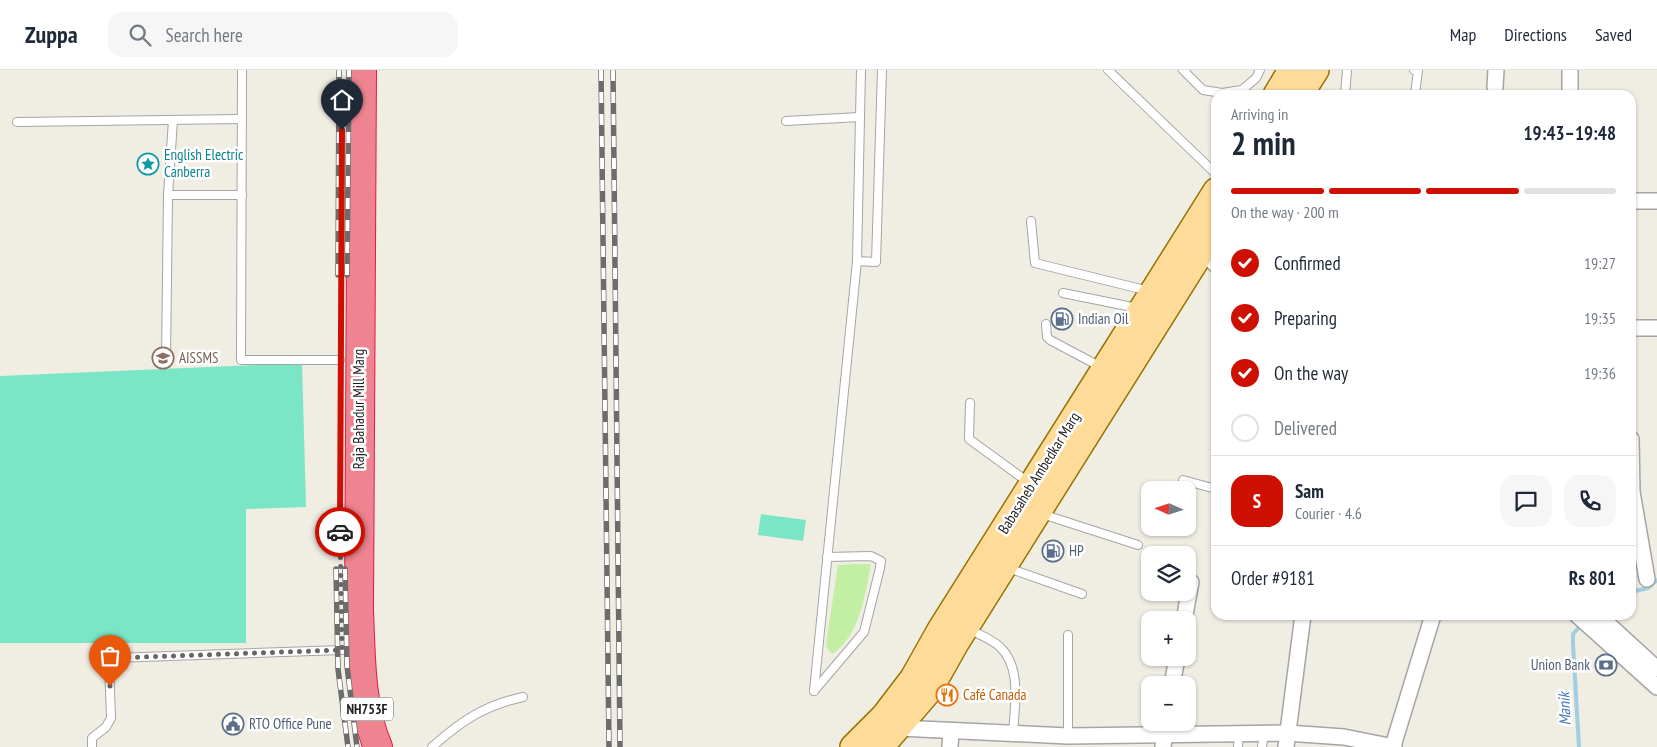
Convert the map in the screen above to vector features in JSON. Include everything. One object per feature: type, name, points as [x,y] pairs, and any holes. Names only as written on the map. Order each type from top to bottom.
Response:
[{"type":"highway","name":"Raja Bahadur Mill Marg","points":[[343,70],[351,249],[362,670],[368,713],[378,747]]},
{"type":"highway","name":"Raja Bahadur Mill Marg","points":[[358,747],[350,716],[342,650],[339,507],[340,360],[351,249],[362,70]]},
{"type":"main road","points":[[1279,90],[1291,70]]},
{"type":"main road","points":[[1303,90],[1316,70]]},
{"type":"main road","name":"Babasaheb Ambedkar Marg","points":[[853,747],[884,716],[913,678],[1211,199]]},
{"type":"main road","name":"Babasaheb Ambedkar Marg","points":[[882,747],[929,691],[966,627],[1038,512],[1211,248]]},
{"type":"street","points":[[1495,87],[1496,70]]},
{"type":"street","points":[[1570,70],[1570,90]]},
{"type":"street","points":[[1636,201],[1657,201]]},
{"type":"street","points":[[1636,328],[1657,328]]},
{"type":"street","points":[[1636,515],[1647,579]]},
{"type":"street","points":[[1286,740],[1301,620]]},
{"type":"street","points":[[899,728],[1012,735],[1033,741],[1164,735],[1238,741],[1344,737],[1394,746],[1432,620]]},
{"type":"street","points":[[1591,620],[1657,687]]},
{"type":"street","points":[[1592,620],[1657,669]]},
{"type":"street","points":[[950,747],[951,732]]},
{"type":"lane","points":[[242,70],[241,360],[340,360]]},
{"type":"lane","points":[[827,557],[871,556],[881,561],[864,632],[814,691],[824,586],[857,261],[861,70]]},
{"type":"lane","points":[[857,261],[876,262],[882,70]]},
{"type":"lane","points":[[1108,70],[1211,169]]},
{"type":"lane","points":[[1183,70],[1203,90],[1211,91]]},
{"type":"lane","points":[[1242,90],[1256,78],[1260,70]]},
{"type":"lane","points":[[1345,90],[1347,70]]},
{"type":"lane","points":[[1414,70],[1418,70],[1416,90]]},
{"type":"lane","points":[[786,122],[860,117]]},
{"type":"lane","points":[[17,122],[242,119]]},
{"type":"lane","points":[[166,360],[168,195],[174,120]]},
{"type":"lane","points":[[168,195],[242,195]]},
{"type":"lane","points":[[1031,220],[1035,263],[1147,301]]},
{"type":"lane","points":[[1063,293],[1147,301]]},
{"type":"lane","points":[[1046,324],[1047,337],[1050,340],[1105,368]]},
{"type":"lane","points":[[970,403],[969,439],[1032,485]]},
{"type":"lane","points":[[1183,480],[1211,488]]},
{"type":"lane","points":[[1038,512],[1138,546]]},
{"type":"lane","points":[[1004,567],[1082,594]]},
{"type":"lane","points":[[966,627],[999,646],[1009,658],[1014,673],[1012,735]]},
{"type":"lane","points":[[1068,634],[1076,740]]},
{"type":"lane","points":[[92,747],[92,738],[106,727],[111,718],[109,663],[113,658],[342,650]]},
{"type":"lane","points":[[432,747],[475,713],[505,701],[523,697]]},
{"type":"green space","points":[[302,363],[306,507],[246,509],[246,643],[0,643],[0,376]]},
{"type":"green space","points":[[761,514],[806,520],[803,541],[758,535]]},
{"type":"green space","points":[[871,564],[866,589],[860,614],[855,625],[842,646],[833,654],[828,650],[826,644],[838,565]]},
{"type":"waterway","name":"Manik","points":[[1636,591],[1648,588],[1657,580]]},
{"type":"waterway","name":"Manik","points":[[1579,747],[1573,634],[1581,625]]},
{"type":"railway","points":[[338,275],[339,70]]},
{"type":"railway","points":[[347,275],[349,70]]},
{"type":"railway","points":[[601,70],[609,747]]},
{"type":"railway","points":[[613,70],[620,747]]},
{"type":"railway","points":[[336,569],[338,669],[348,747]]},
{"type":"railway","points":[[345,569],[347,666],[357,747]]},
{"type":"way so far","points":[[110,686],[109,663],[113,658],[342,650],[340,532]]},
{"type":"place","name":"English Electric Canberra","points":[[148,164]]},
{"type":"place","name":"Indian Oil","points":[[1062,319]]},
{"type":"place","name":"AISSMS","points":[[163,358]]},
{"type":"place","name":"HP","points":[[1053,551]]},
{"type":"place","name":"Union Bank","points":[[1606,665]]},
{"type":"place","name":"Café Canada","points":[[947,695]]},
{"type":"place","name":"RTO Office Pune","points":[[233,724]]},
{"type":"route","points":[[340,532],[342,130]]}]
